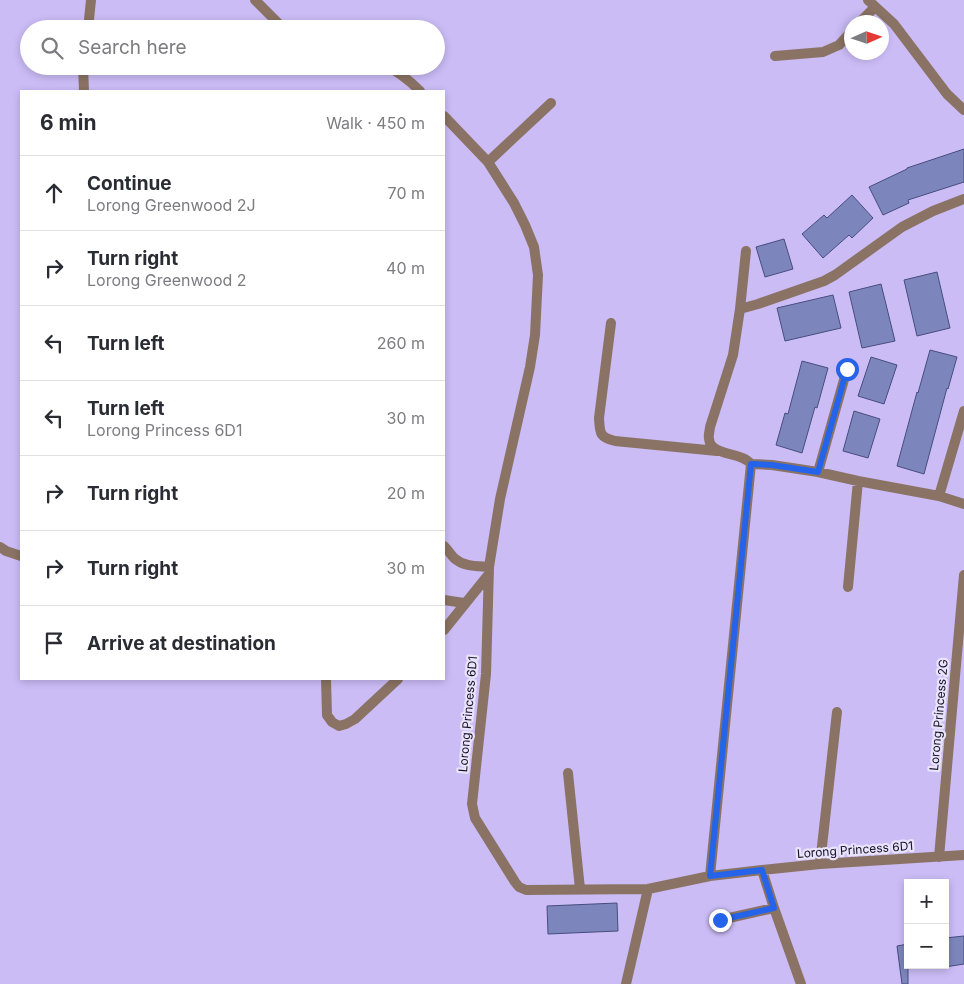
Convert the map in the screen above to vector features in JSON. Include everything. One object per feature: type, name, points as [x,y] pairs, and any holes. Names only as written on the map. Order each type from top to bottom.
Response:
[{"type":"street","points":[[89,20],[91,0]]},
{"type":"street","points":[[255,0],[275,20]]},
{"type":"street","points":[[864,15],[871,4],[894,24],[948,94],[964,110]]},
{"type":"street","points":[[775,56],[822,52],[839,45],[844,40]]},
{"type":"street","points":[[83,75],[84,90]]},
{"type":"street","points":[[401,75],[419,90]]},
{"type":"street","points":[[488,162],[551,104]]},
{"type":"street","name":"Lorong Princess 6D1","points":[[445,117],[488,162],[514,203],[534,248],[538,275],[535,335],[530,367],[500,499],[489,570],[486,674],[472,804],[475,818],[519,887],[526,890],[648,889],[710,876],[762,870],[820,864],[964,855]]},
{"type":"street","points":[[740,309],[824,281],[902,226],[964,199]]},
{"type":"street","points":[[717,451],[709,439],[710,427],[733,355],[746,251]]},
{"type":"street","points":[[611,323],[599,418],[600,433],[605,438],[615,441],[717,451],[740,456],[747,459],[751,464],[710,876]]},
{"type":"street","points":[[818,472],[847,369]]},
{"type":"street","points":[[940,496],[964,411]]},
{"type":"street","points":[[751,464],[818,472],[940,496],[964,504]]},
{"type":"street","points":[[848,587],[858,481]]},
{"type":"street","points":[[0,546],[6,551],[20,555]]},
{"type":"street","points":[[445,547],[461,563],[489,570],[445,629]]},
{"type":"street","name":"Lorong Princess 2G","points":[[939,857],[964,576]]},
{"type":"street","points":[[445,600],[464,603]]},
{"type":"street","points":[[326,680],[327,715],[332,722],[339,726],[355,719],[397,680]]},
{"type":"street","points":[[820,864],[837,712]]},
{"type":"street","points":[[568,773],[580,889]]},
{"type":"street","points":[[762,870],[801,984]]},
{"type":"street","points":[[626,984],[648,889]]},
{"type":"street","points":[[720,920],[774,908]]},
{"type":"building","points":[[964,149],[964,182],[908,200],[909,203],[883,215],[869,187],[907,168]]},
{"type":"building","points":[[852,195],[873,218],[852,238],[849,235],[823,258],[802,234],[824,215],[827,218]]},
{"type":"building","points":[[784,239],[793,269],[765,277],[756,247]]},
{"type":"building","points":[[937,272],[950,328],[917,336],[904,280]]},
{"type":"building","points":[[881,284],[895,341],[862,348],[849,292]]},
{"type":"building","points":[[833,295],[841,328],[785,341],[777,308]]},
{"type":"building","points":[[930,350],[957,357],[924,474],[897,466]]},
{"type":"building","points":[[871,357],[897,365],[884,404],[858,396]]},
{"type":"building","points":[[802,361],[828,368],[802,453],[776,445],[785,413],[788,414]]},
{"type":"building","points":[[854,411],[880,419],[868,458],[843,451]]},
{"type":"building","points":[[617,903],[618,931],[548,934],[547,906]]},
{"type":"building","points":[[964,936],[964,964],[949,966],[949,938]]},
{"type":"building","points":[[904,945],[904,969],[908,969],[908,984],[902,984],[897,946]]},
{"type":"route","points":[[720,920],[774,908],[762,870],[710,876],[751,464],[790,467],[818,472],[847,369]]}]
